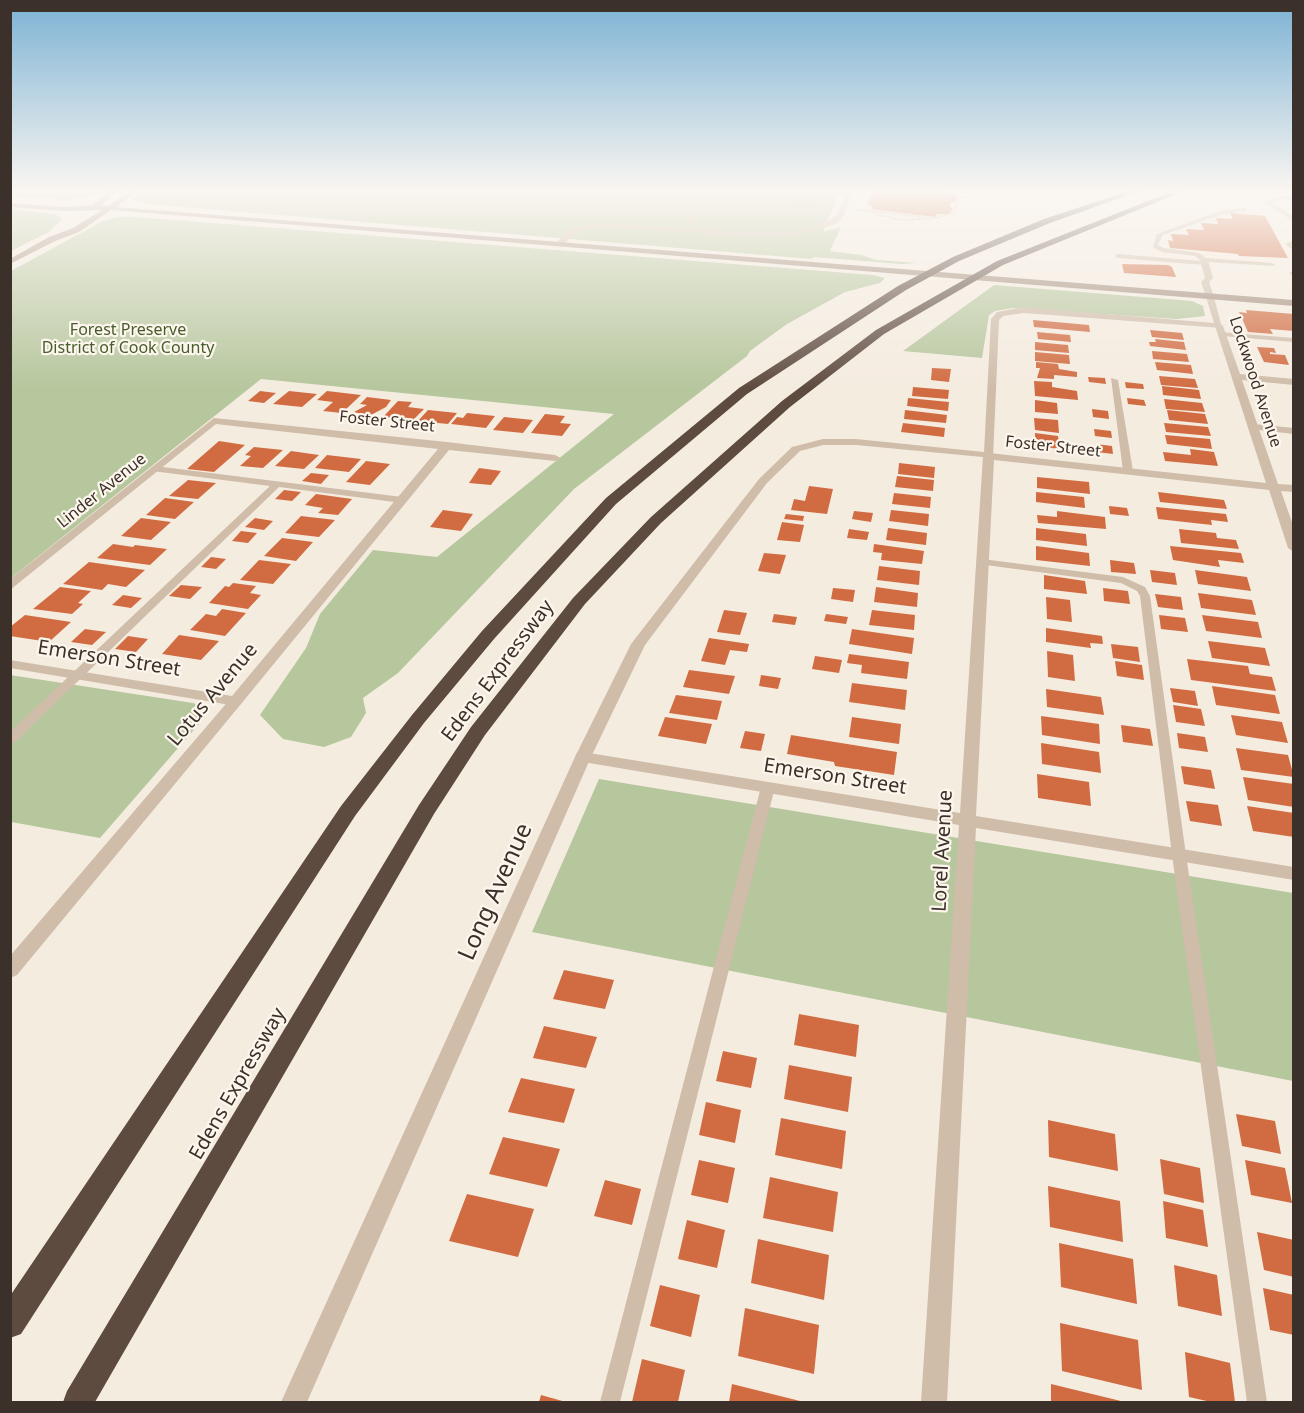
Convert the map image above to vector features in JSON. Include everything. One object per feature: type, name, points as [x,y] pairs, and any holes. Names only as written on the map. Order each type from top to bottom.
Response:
[{"type":"highway","name":"Edens Expressway","points":[[10,1323],[348,811],[418,719],[488,635],[611,501],[743,391],[902,288],[961,257]]},
{"type":"highway","name":"Edens Expressway","points":[[78,1402],[381,884],[472,741],[579,601],[656,520],[796,397],[880,332],[946,292],[1015,257]]},
{"type":"main road","points":[[719,257],[1293,303]]},
{"type":"street","name":"Lockwood Avenue","points":[[1205,261],[1209,278],[1205,282],[1293,548]]},
{"type":"street","name":"Lorel Avenue","points":[[934,1402],[995,319],[1009,311],[1040,311],[1221,330]]},
{"type":"street","points":[[1236,377],[1293,382]]},
{"type":"street","name":"Foster Street","points":[[214,421],[555,458]]},
{"type":"street","name":"Linder Avenue","points":[[10,586],[214,421]]},
{"type":"street","name":"Foster Street","points":[[808,444],[856,442],[1293,489]]},
{"type":"street","name":"Long Avenue","points":[[294,1402],[583,757],[638,644],[763,481],[786,457],[796,449],[808,444]]},
{"type":"street","name":"Lotus Avenue","points":[[10,970],[447,446]]},
{"type":"street","name":"Emerson Street","points":[[10,664],[236,701]]},
{"type":"street","name":"Emerson Street","points":[[583,757],[1293,874]]},
{"type":"lane","points":[[1134,257],[1272,265]]},
{"type":"lane","points":[[1200,257],[1205,261]]},
{"type":"lane","points":[[1221,330],[1293,340]]},
{"type":"lane","points":[[1114,380],[1128,471]]},
{"type":"lane","points":[[1253,427],[1293,431]]},
{"type":"lane","points":[[155,469],[402,500]]},
{"type":"lane","points":[[10,740],[276,485]]},
{"type":"lane","points":[[982,562],[1123,580],[1141,589],[1145,596],[1179,855],[1257,1402]]},
{"type":"lane","points":[[610,1402],[768,787]]},
{"type":"green space","name":"Forest Preserve District of Cook County","points":[[37,257],[644,257],[873,275],[885,278],[880,283],[845,292],[787,324],[574,489],[398,673],[363,698],[366,713],[351,737],[324,747],[283,739],[260,715],[306,648],[320,614],[373,550],[437,557],[614,414],[261,379],[11,578],[11,271]]},
{"type":"green space","points":[[787,257],[867,257],[876,260],[916,263],[902,264],[813,257],[812,259]]},
{"type":"green space","points":[[994,285],[1192,301],[1203,306],[1205,316],[1177,319],[1013,308],[995,311],[989,315],[982,358],[903,351]]},
{"type":"green space","points":[[10,675],[193,703],[205,707],[205,717],[100,838],[11,822]]},
{"type":"green space","points":[[599,779],[1293,893],[1293,1081],[532,932]]},
{"type":"building","points":[[1122,264],[1168,265],[1172,267],[1176,277],[1124,273]]},
{"type":"building","points":[[1246,310],[1294,314],[1294,331],[1270,329],[1273,334],[1248,332],[1239,312],[1247,313]]},
{"type":"building","points":[[1033,320],[1089,325],[1090,332],[1034,327]]},
{"type":"building","points":[[1150,330],[1182,333],[1184,340],[1152,337]]},
{"type":"building","points":[[1037,332],[1070,335],[1071,342],[1038,339]]},
{"type":"building","points":[[1155,339],[1184,342],[1186,350],[1150,346],[1149,342],[1156,342]]},
{"type":"building","points":[[1035,342],[1068,345],[1069,353],[1035,350]]},
{"type":"building","points":[[1257,347],[1274,348],[1276,353],[1270,352],[1270,354],[1285,355],[1289,365],[1264,362]]},
{"type":"building","points":[[1152,351],[1187,354],[1189,362],[1153,359]]},
{"type":"building","points":[[1035,352],[1069,355],[1070,364],[1035,361]]},
{"type":"building","points":[[1036,362],[1058,364],[1059,369],[1077,372],[1077,377],[1054,375],[1054,379],[1037,378],[1040,368],[1036,368]]},
{"type":"building","points":[[1155,362],[1191,365],[1193,374],[1157,370]]},
{"type":"building","points":[[932,368],[951,369],[949,382],[931,380]]},
{"type":"building","points":[[1159,376],[1195,379],[1198,388],[1161,385]]},
{"type":"building","points":[[1088,377],[1105,378],[1106,384],[1089,382]]},
{"type":"building","points":[[1034,381],[1052,382],[1052,387],[1077,391],[1078,400],[1035,396]]},
{"type":"building","points":[[1125,382],[1143,384],[1144,389],[1126,388]]},
{"type":"building","points":[[1162,386],[1199,390],[1201,399],[1163,395]]},
{"type":"building","points":[[913,387],[949,390],[948,399],[912,396]]},
{"type":"building","points":[[260,391],[276,393],[264,403],[248,401]]},
{"type":"building","points":[[289,391],[317,394],[302,407],[273,404]]},
{"type":"building","points":[[327,391],[361,395],[342,413],[323,411],[333,402],[317,400]]},
{"type":"building","points":[[367,397],[391,400],[386,407],[369,416],[354,412],[367,405],[360,404]]},
{"type":"building","points":[[908,398],[949,402],[948,411],[907,406]]},
{"type":"building","points":[[1127,398],[1144,400],[1146,406],[1128,404]]},
{"type":"building","points":[[1164,399],[1202,403],[1205,412],[1166,409]]},
{"type":"building","points":[[1035,400],[1057,403],[1058,414],[1035,412]]},
{"type":"building","points":[[398,401],[412,402],[408,407],[424,409],[413,420],[383,417]]},
{"type":"building","points":[[1092,409],[1108,411],[1109,419],[1093,417]]},
{"type":"building","points":[[428,410],[457,413],[448,424],[418,421]]},
{"type":"building","points":[[905,410],[947,415],[946,423],[904,419]]},
{"type":"building","points":[[1167,410],[1205,414],[1208,424],[1169,420]]},
{"type":"building","points":[[467,413],[495,416],[486,428],[451,424],[457,417],[463,418]]},
{"type":"building","points":[[545,414],[565,416],[560,423],[571,424],[562,436],[531,433]]},
{"type":"building","points":[[504,417],[533,420],[523,433],[493,430]]},
{"type":"building","points":[[1034,418],[1058,420],[1059,433],[1035,430]]},
{"type":"building","points":[[903,423],[945,428],[944,437],[901,432]]},
{"type":"building","points":[[1164,423],[1208,427],[1211,436],[1166,432]]},
{"type":"building","points":[[1094,429],[1111,431],[1112,438],[1095,436]]},
{"type":"building","points":[[1035,433],[1058,436],[1060,449],[1035,446]]},
{"type":"building","points":[[1165,435],[1210,439],[1212,449],[1167,444]]},
{"type":"building","points":[[219,441],[245,445],[214,472],[187,469]]},
{"type":"building","points":[[1096,444],[1112,446],[1113,454],[1097,452]]},
{"type":"building","points":[[254,447],[283,450],[263,468],[240,466],[251,456],[245,455]]},
{"type":"building","points":[[1190,449],[1214,452],[1218,466],[1165,461],[1163,452],[1191,455]]},
{"type":"building","points":[[291,451],[319,455],[304,469],[275,466]]},
{"type":"building","points":[[327,455],[361,459],[349,472],[315,468]]},
{"type":"building","points":[[366,461],[390,464],[370,485],[346,482]]},
{"type":"building","points":[[899,463],[935,467],[934,478],[898,474]]},
{"type":"building","points":[[479,468],[501,471],[491,485],[469,483]]},
{"type":"building","points":[[311,473],[329,475],[321,484],[302,481]]},
{"type":"building","points":[[897,476],[934,480],[933,491],[895,487]]},
{"type":"building","points":[[1037,477],[1089,482],[1090,494],[1037,488]]},
{"type":"building","points":[[188,480],[216,483],[198,499],[169,496]]},
{"type":"building","points":[[809,486],[833,489],[827,514],[791,510],[794,499],[805,501]]},
{"type":"building","points":[[284,490],[301,492],[292,501],[275,499]]},
{"type":"building","points":[[1036,492],[1084,497],[1085,508],[1036,502]]},
{"type":"building","points":[[1158,492],[1224,500],[1227,509],[1160,502]]},
{"type":"building","points":[[894,493],[931,497],[930,508],[892,504]]},
{"type":"building","points":[[316,494],[352,499],[338,515],[318,513],[323,508],[305,505]]},
{"type":"building","points":[[165,498],[194,502],[175,519],[146,515]]},
{"type":"building","points":[[1109,506],[1127,508],[1129,516],[1110,514]]},
{"type":"building","points":[[1156,507],[1226,514],[1228,522],[1211,520],[1212,525],[1158,519]]},
{"type":"building","points":[[443,510],[473,514],[461,531],[430,527]]},
{"type":"building","points":[[891,510],[929,514],[928,526],[889,521]]},
{"type":"building","points":[[854,511],[873,513],[871,522],[852,519]]},
{"type":"building","points":[[1057,511],[1105,517],[1106,529],[1038,523],[1037,515],[1057,517]]},
{"type":"building","points":[[786,514],[804,516],[803,521],[784,519]]},
{"type":"building","points":[[301,516],[335,520],[319,537],[285,533]]},
{"type":"building","points":[[141,518],[171,522],[151,540],[121,536]]},
{"type":"building","points":[[255,518],[273,521],[264,530],[245,527]]},
{"type":"building","points":[[782,522],[804,525],[800,542],[777,540]]},
{"type":"building","points":[[888,528],[927,533],[926,545],[886,540]]},
{"type":"building","points":[[1036,528],[1086,534],[1087,546],[1036,540]]},
{"type":"building","points":[[849,529],[869,532],[867,540],[847,538]]},
{"type":"building","points":[[1179,529],[1216,533],[1217,538],[1236,540],[1239,549],[1181,543]]},
{"type":"building","points":[[241,531],[257,533],[248,543],[232,541]]},
{"type":"building","points":[[282,538],[313,542],[296,561],[264,556]]},
{"type":"building","points":[[113,544],[167,549],[150,565],[97,558]]},
{"type":"building","points":[[874,544],[924,551],[922,564],[881,560],[882,553],[873,552]]},
{"type":"building","points":[[1036,546],[1089,553],[1090,566],[1036,560]]},
{"type":"building","points":[[1170,546],[1241,553],[1244,563],[1218,560],[1220,567],[1173,560]]},
{"type":"building","points":[[764,553],[786,555],[780,574],[758,571]]},
{"type":"building","points":[[211,557],[226,559],[216,569],[201,567]]},
{"type":"building","points":[[259,560],[291,564],[273,584],[240,580]]},
{"type":"building","points":[[1110,560],[1134,563],[1136,574],[1111,572]]},
{"type":"building","points":[[89,562],[145,570],[126,587],[108,584],[102,590],[63,584]]},
{"type":"building","points":[[879,566],[920,571],[919,585],[877,580]]},
{"type":"building","points":[[1150,570],[1175,573],[1177,585],[1152,582]]},
{"type":"building","points":[[1195,570],[1247,577],[1251,591],[1198,584]]},
{"type":"building","points":[[1044,575],[1085,581],[1087,594],[1044,589]]},
{"type":"building","points":[[233,583],[256,586],[250,593],[261,595],[248,609],[209,603],[225,586],[229,587]]},
{"type":"building","points":[[181,585],[202,587],[190,599],[169,596]]},
{"type":"building","points":[[60,587],[91,591],[78,603],[83,604],[72,614],[33,609]]},
{"type":"building","points":[[876,587],[918,593],[917,607],[874,602]]},
{"type":"building","points":[[833,588],[855,590],[853,602],[831,599]]},
{"type":"building","points":[[1103,588],[1128,591],[1130,604],[1104,601]]},
{"type":"building","points":[[1198,593],[1252,600],[1256,615],[1201,608]]},
{"type":"building","points":[[1155,594],[1181,597],[1183,610],[1158,607]]},
{"type":"building","points":[[123,595],[142,598],[131,608],[112,605]]},
{"type":"building","points":[[1046,597],[1070,600],[1072,622],[1047,619]]},
{"type":"building","points":[[222,609],[246,613],[225,636],[190,630],[206,614],[216,616]]},
{"type":"building","points":[[724,610],[747,613],[740,635],[717,632]]},
{"type":"building","points":[[872,610],[915,615],[914,630],[869,625]]},
{"type":"building","points":[[774,614],[797,617],[795,625],[772,622]]},
{"type":"building","points":[[826,614],[848,617],[846,624],[824,621]]},
{"type":"building","points":[[25,615],[71,622],[49,642],[10,636],[10,627]]},
{"type":"building","points":[[1159,615],[1185,618],[1188,632],[1161,629]]},
{"type":"building","points":[[1202,615],[1258,622],[1262,638],[1206,631]]},
{"type":"building","points":[[1046,628],[1102,636],[1103,644],[1090,643],[1091,648],[1046,642]]},
{"type":"building","points":[[85,629],[106,632],[92,645],[71,642]]},
{"type":"building","points":[[852,629],[914,638],[912,654],[849,644]]},
{"type":"building","points":[[179,635],[219,641],[201,660],[162,654]]},
{"type":"building","points":[[128,636],[148,639],[136,652],[115,649]]},
{"type":"building","points":[[709,638],[749,644],[747,652],[730,650],[725,665],[701,661]]},
{"type":"building","points":[[1208,641],[1265,648],[1270,666],[1212,658]]},
{"type":"building","points":[[1111,644],[1138,647],[1140,662],[1113,658]]},
{"type":"building","points":[[1047,651],[1073,655],[1075,681],[1048,677]]},
{"type":"building","points":[[849,654],[909,662],[907,679],[861,673],[862,665],[847,663]]},
{"type":"building","points":[[815,656],[842,660],[839,673],[812,669]]},
{"type":"building","points":[[1187,659],[1248,666],[1250,674],[1272,677],[1276,691],[1191,680]]},
{"type":"building","points":[[1115,661],[1142,665],[1144,680],[1117,676]]},
{"type":"building","points":[[689,670],[735,676],[729,694],[683,687]]},
{"type":"building","points":[[761,675],[781,678],[778,689],[759,686]]},
{"type":"building","points":[[852,683],[907,690],[905,710],[849,702]]},
{"type":"building","points":[[1212,686],[1275,695],[1280,714],[1216,705]]},
{"type":"building","points":[[1170,688],[1195,691],[1198,706],[1173,702]]},
{"type":"building","points":[[1046,689],[1101,697],[1104,715],[1047,707]]},
{"type":"building","points":[[676,695],[722,701],[717,720],[669,713]]},
{"type":"building","points":[[1173,705],[1201,709],[1205,726],[1176,722]]},
{"type":"building","points":[[1231,715],[1282,722],[1288,743],[1236,735]]},
{"type":"building","points":[[1041,716],[1099,724],[1100,744],[1042,735]]},
{"type":"building","points":[[665,717],[712,724],[706,744],[658,736]]},
{"type":"building","points":[[852,717],[901,724],[899,744],[849,737]]},
{"type":"building","points":[[1121,725],[1150,729],[1153,746],[1123,742]]},
{"type":"building","points":[[745,731],[765,734],[761,751],[740,748]]},
{"type":"building","points":[[1177,733],[1205,737],[1208,752],[1179,748]]},
{"type":"building","points":[[791,735],[897,752],[894,775],[835,766],[834,762],[787,754]]},
{"type":"building","points":[[1041,743],[1099,752],[1101,773],[1042,764]]},
{"type":"building","points":[[1236,748],[1288,755],[1294,777],[1241,770]]},
{"type":"building","points":[[1181,766],[1211,770],[1215,789],[1184,784]]},
{"type":"building","points":[[1037,774],[1089,782],[1091,806],[1038,798]]},
{"type":"building","points":[[1243,777],[1294,784],[1294,807],[1248,800]]},
{"type":"building","points":[[1186,801],[1218,805],[1222,826],[1190,821]]},
{"type":"building","points":[[1247,806],[1294,813],[1294,837],[1253,831]]},
{"type":"building","points":[[564,970],[614,980],[605,1009],[553,999]]},
{"type":"building","points":[[799,1014],[859,1025],[856,1057],[794,1045]]},
{"type":"building","points":[[544,1026],[597,1037],[586,1068],[533,1058]]},
{"type":"building","points":[[723,1051],[757,1058],[751,1088],[716,1081]]},
{"type":"building","points":[[789,1065],[852,1077],[848,1112],[784,1099]]},
{"type":"building","points":[[521,1078],[575,1089],[564,1123],[508,1112]]},
{"type":"building","points":[[706,1102],[741,1110],[735,1143],[699,1135]]},
{"type":"building","points":[[1236,1114],[1275,1121],[1281,1154],[1242,1146]]},
{"type":"building","points":[[781,1118],[846,1131],[842,1169],[775,1155]]},
{"type":"building","points":[[1048,1120],[1115,1134],[1118,1171],[1049,1157]]},
{"type":"building","points":[[503,1137],[560,1149],[547,1187],[489,1174]]},
{"type":"building","points":[[1160,1159],[1200,1168],[1204,1203],[1164,1194]]},
{"type":"building","points":[[699,1160],[735,1168],[728,1203],[691,1195]]},
{"type":"building","points":[[1245,1160],[1285,1168],[1292,1203],[1251,1195]]},
{"type":"building","points":[[770,1177],[838,1192],[833,1232],[763,1218]]},
{"type":"building","points":[[605,1180],[641,1189],[632,1225],[594,1216]]},
{"type":"building","points":[[1048,1186],[1120,1201],[1123,1242],[1050,1227]]},
{"type":"building","points":[[467,1194],[534,1209],[518,1257],[449,1241]]},
{"type":"building","points":[[1163,1201],[1203,1210],[1208,1247],[1166,1238]]},
{"type":"building","points":[[687,1220],[725,1230],[717,1268],[678,1259]]},
{"type":"building","points":[[1257,1232],[1294,1240],[1294,1277],[1264,1270]]},
{"type":"building","points":[[758,1239],[829,1255],[824,1300],[751,1283]]},
{"type":"building","points":[[1059,1243],[1133,1259],[1137,1304],[1061,1287]]},
{"type":"building","points":[[1174,1265],[1217,1275],[1222,1316],[1178,1306]]},
{"type":"building","points":[[660,1285],[700,1295],[691,1337],[650,1326]]},
{"type":"building","points":[[1263,1288],[1294,1295],[1294,1335],[1270,1330]]},
{"type":"building","points":[[745,1308],[819,1325],[814,1374],[738,1356]]},
{"type":"building","points":[[1060,1323],[1138,1340],[1142,1390],[1062,1371]]},
{"type":"building","points":[[1185,1352],[1230,1363],[1235,1402],[1211,1402],[1189,1397]]},
{"type":"building","points":[[642,1359],[685,1370],[678,1402],[632,1402]]},
{"type":"building","points":[[732,1384],[804,1402],[729,1402]]},
{"type":"building","points":[[1051,1384],[1125,1402],[1051,1402]]},
{"type":"building","points":[[541,1395],[566,1402],[539,1402]]}]
